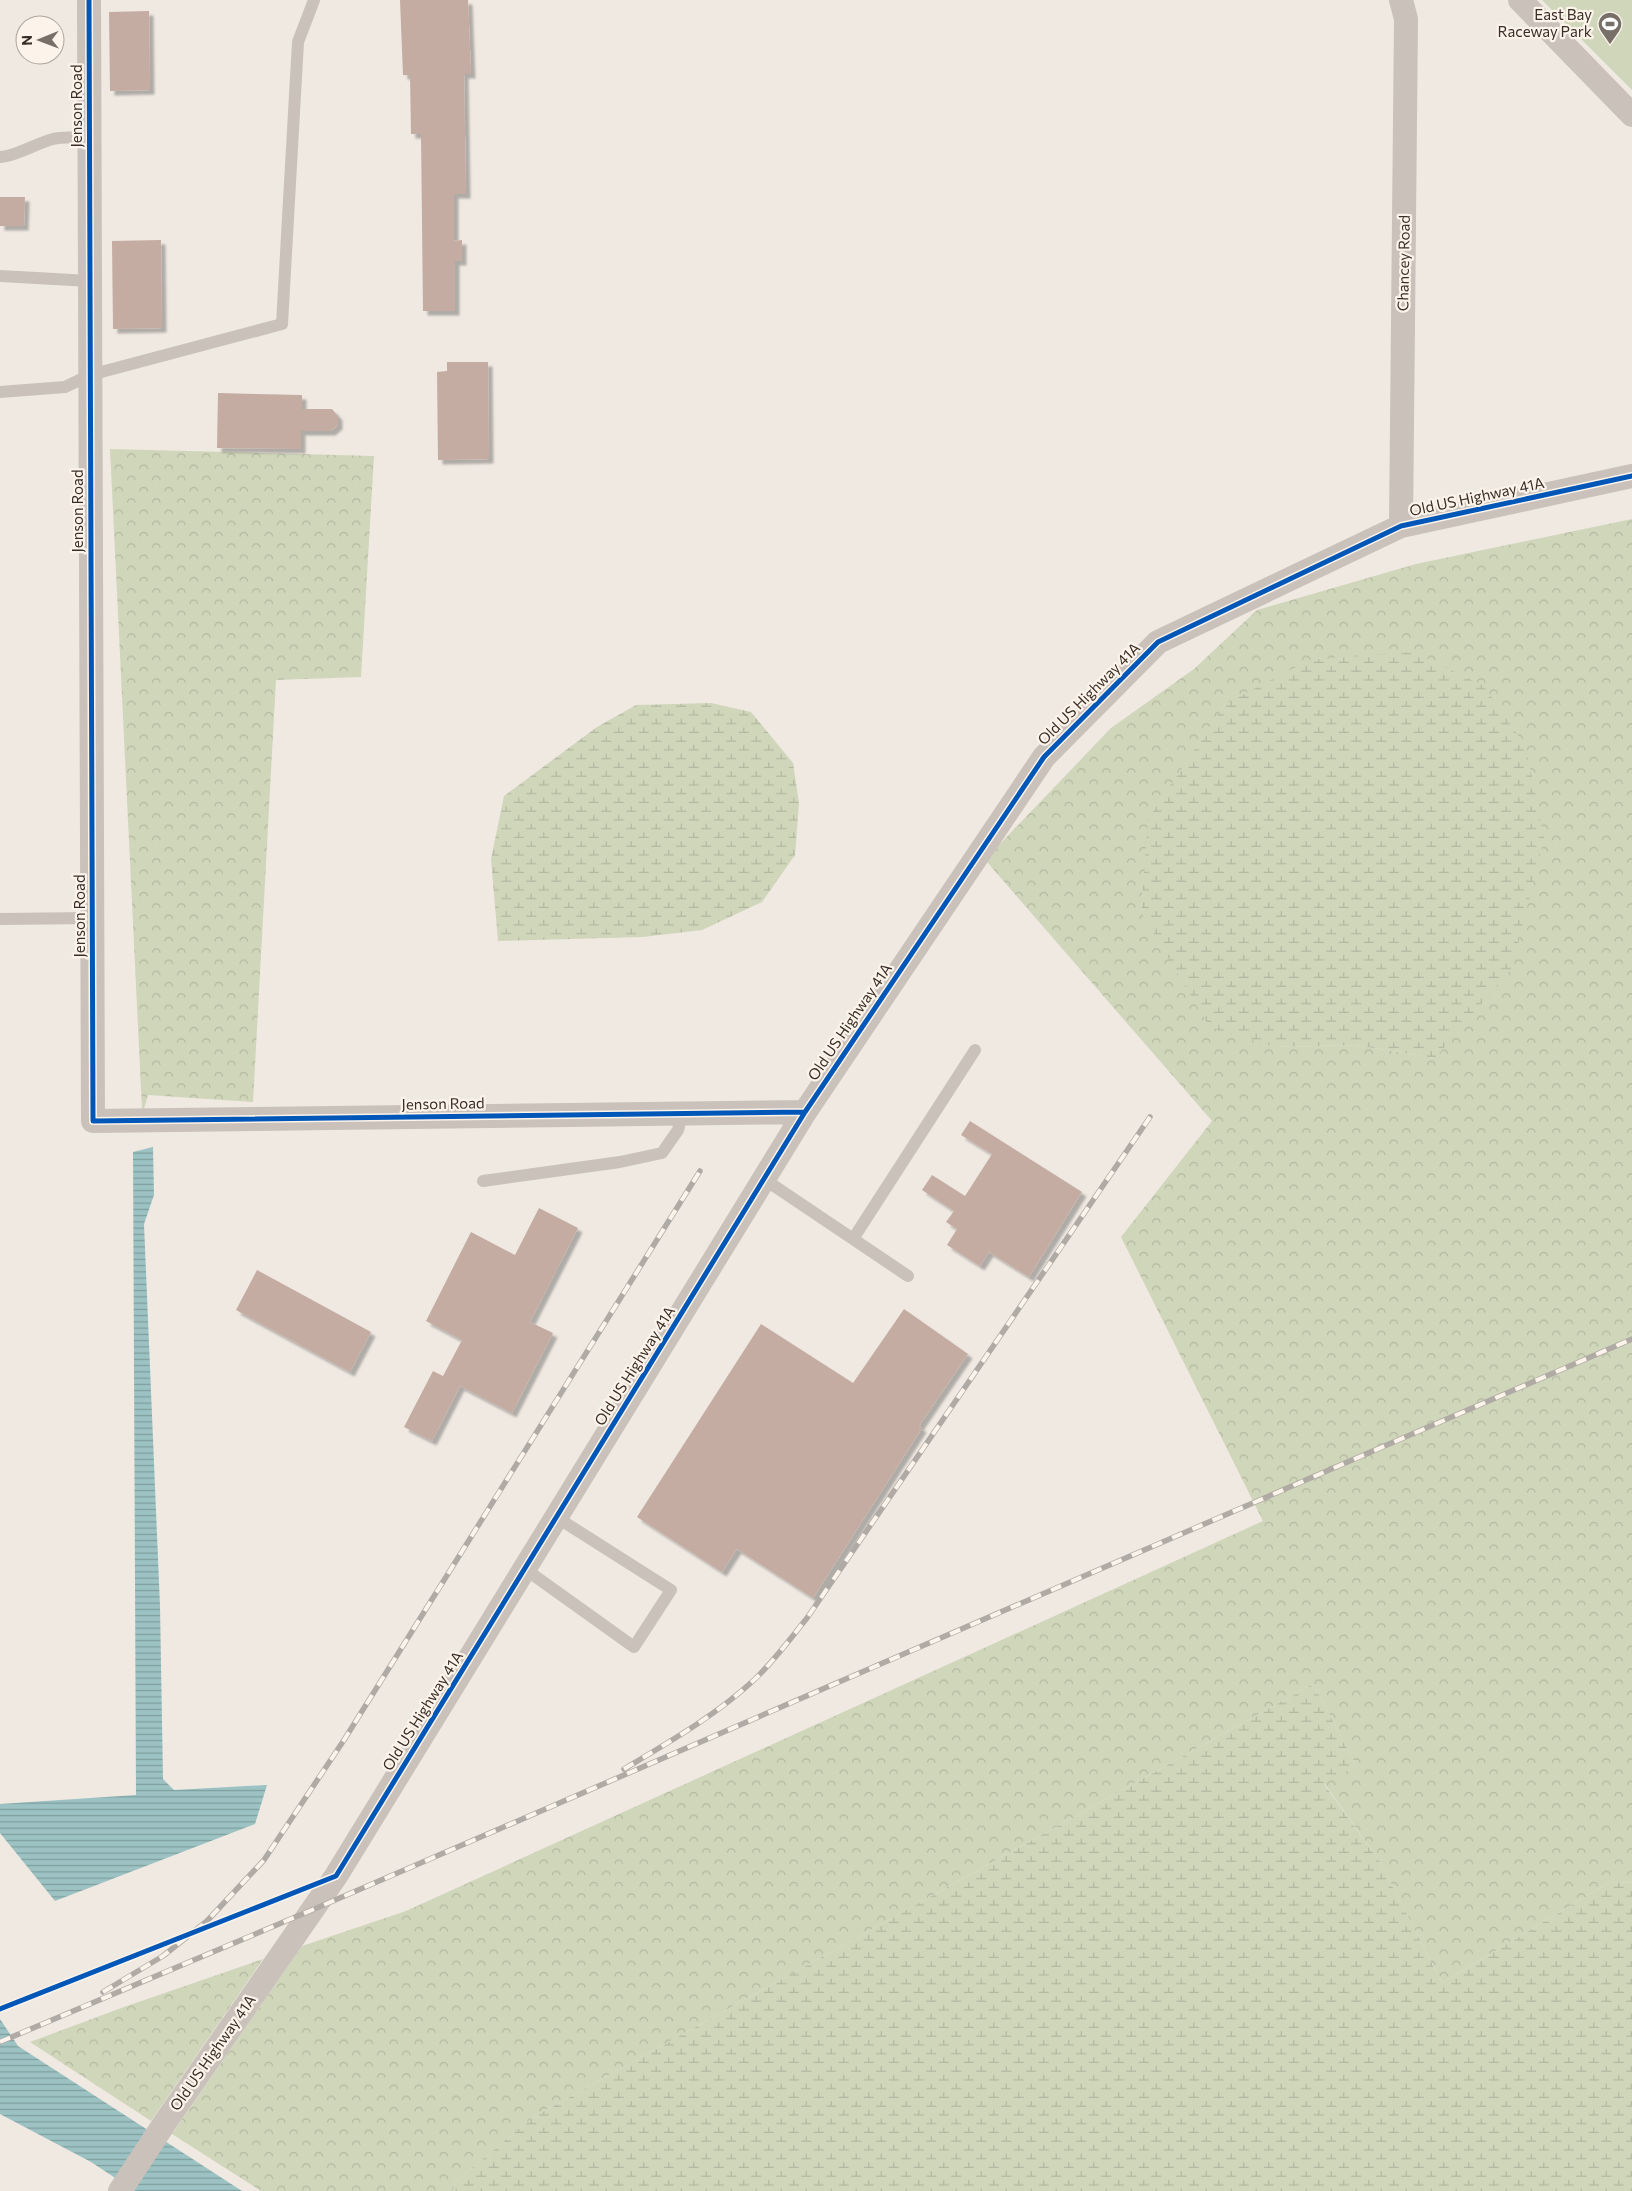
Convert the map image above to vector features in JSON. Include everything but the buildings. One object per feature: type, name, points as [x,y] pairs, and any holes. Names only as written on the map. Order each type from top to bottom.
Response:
[{"type":"street","name":"Jenson Road","points":[[89,0],[93,1121],[805,1112]]},
{"type":"street","name":"Chancey Road","points":[[1400,0],[1406,19],[1401,526]]},
{"type":"street","points":[[1520,0],[1632,115]]},
{"type":"street","name":"Old US Highway 41A","points":[[120,2191],[164,2124],[336,1876],[805,1112],[1044,757],[1158,642],[1401,526],[1632,476]]},
{"type":"lane","points":[[0,392],[65,387],[90,375],[282,324],[298,42],[314,0]]},
{"type":"lane","points":[[0,157],[9,157],[26,148],[56,138],[89,138]]},
{"type":"lane","points":[[0,276],[90,281]]},
{"type":"lane","points":[[0,919],[92,918]]},
{"type":"lane","points":[[854,1239],[975,1050]]},
{"type":"lane","points":[[483,1181],[620,1162],[662,1153],[678,1130],[682,1114]]},
{"type":"lane","points":[[764,1179],[908,1276]]},
{"type":"lane","points":[[524,1569],[634,1647],[671,1590],[556,1517]]},
{"type":"green space","name":"East Bay Raceway Park","points":[[1542,0],[1632,0],[1632,90]]},
{"type":"green space","points":[[110,449],[374,456],[361,677],[276,680],[253,1102],[148,1095],[144,1109],[142,1109]]},
{"type":"green space","points":[[1632,519],[1632,1883],[1610,1882],[1442,1983],[1380,1862],[1324,1783],[1356,1765],[1313,1684],[532,2118],[455,2182],[453,2191],[261,2191],[172,2134],[302,1946],[406,1911],[1263,1521],[1121,1237],[1212,1121],[987,862],[998,846],[1111,728],[1194,669],[1257,610],[1416,564]],"holes":[[[1225,704],[1435,1058],[1355,1045],[1275,1047],[1141,912],[1149,819]]]},
{"type":"green space","points":[[1413,652],[1484,686],[1526,747],[1544,839],[1512,968],[1435,1058],[1355,1045],[1275,1047],[1210,1028],[1141,912],[1148,819],[1225,704],[1309,660]]},
{"type":"green space","points":[[711,703],[751,712],[793,763],[799,803],[795,855],[762,902],[702,930],[643,937],[498,941],[491,859],[504,796],[597,727],[636,705]]},
{"type":"green space","points":[[1313,1684],[1356,1765],[1324,1784],[1380,1862],[1442,1983],[1610,1882],[1632,1883],[1632,2191],[453,2191],[455,2182],[532,2118]]},
{"type":"green space","points":[[263,1959],[151,2121],[30,2042],[124,2007]]},
{"type":"water","points":[[153,1147],[154,1195],[144,1224],[160,1606],[163,1779],[174,1790],[267,1785],[255,1824],[55,1901],[0,1833],[0,1804],[136,1795],[133,1152]]},
{"type":"water","points":[[0,2019],[18,2046],[242,2191],[135,2191],[91,2162],[0,2114]]},
{"type":"railway","points":[[624,1769],[691,1728],[724,1705],[754,1680],[788,1642],[807,1618],[1150,1117]]},
{"type":"railway","points":[[103,1992],[163,1956],[207,1921],[264,1860],[344,1740],[700,1171]]},
{"type":"railway","points":[[0,2042],[312,1910],[1632,1339]]},
{"type":"cycle path","points":[[89,0],[93,1121],[805,1112]]},
{"type":"cycle path","points":[[0,2009],[336,1876],[805,1112],[1044,757],[1158,642],[1401,526],[1632,476]]},
{"type":"place","name":"East Bay Raceway Park","points":[[1610,45]]}]
